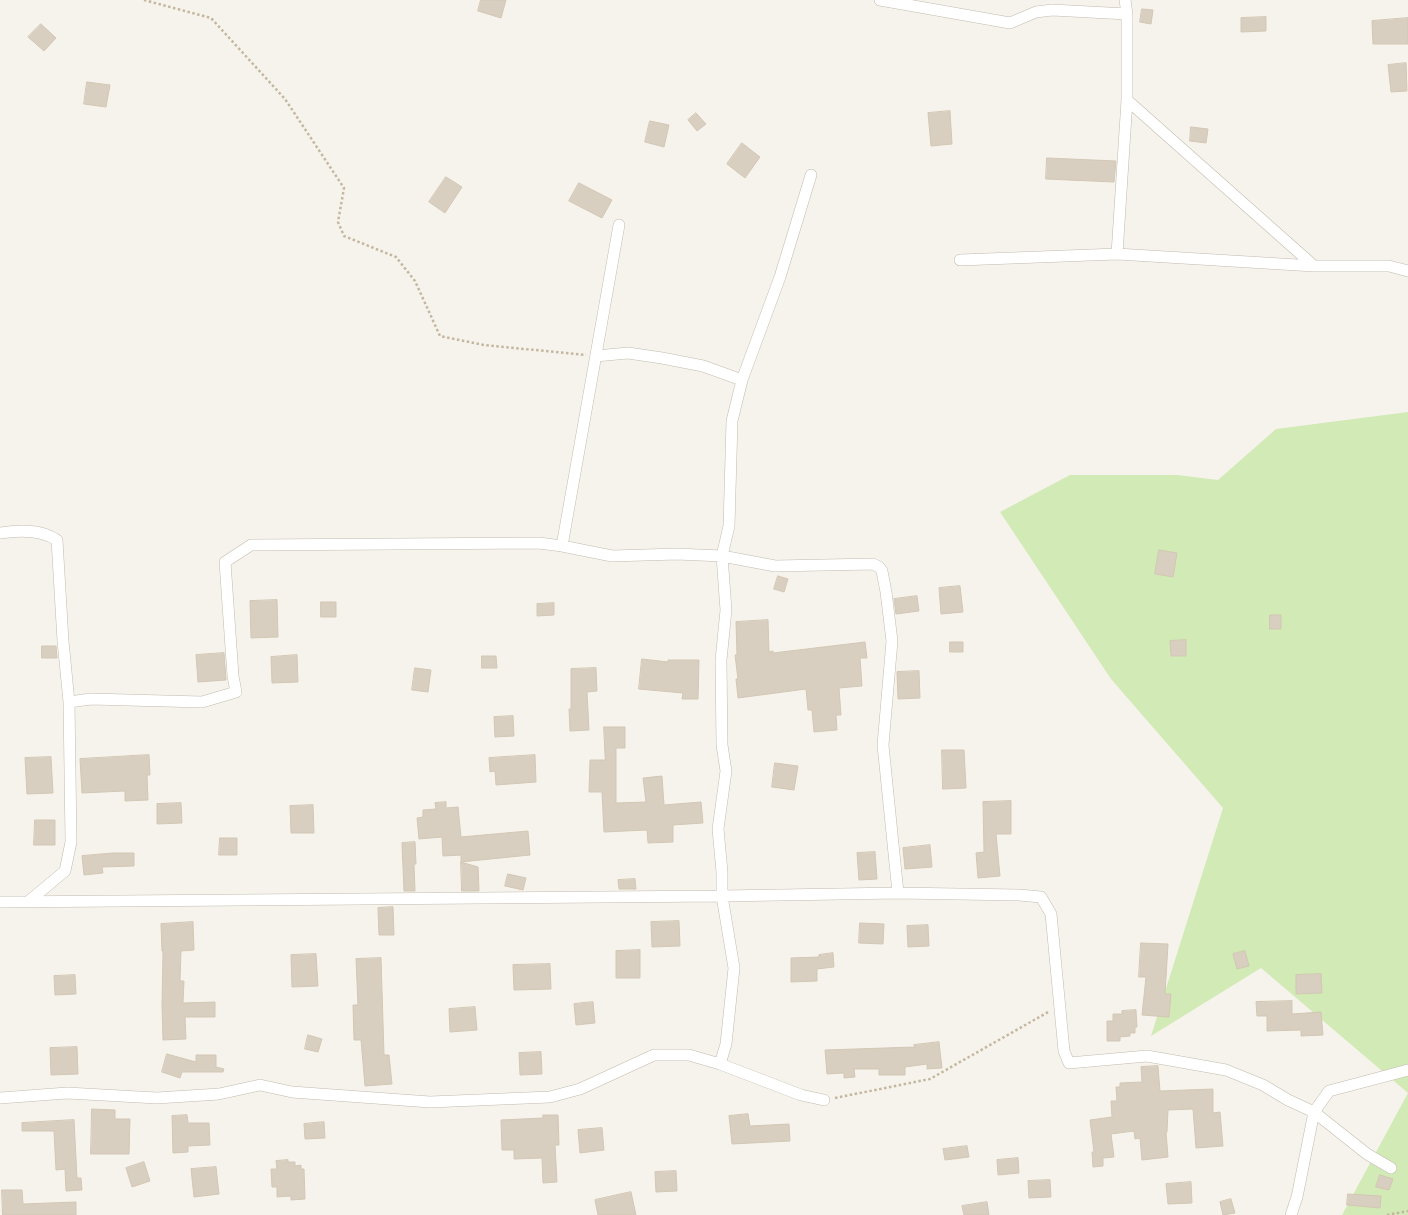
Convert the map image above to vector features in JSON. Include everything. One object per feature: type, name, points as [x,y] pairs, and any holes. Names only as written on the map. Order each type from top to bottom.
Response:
[{"type":"street","points":[[880,0],[1010,23],[1036,12],[1052,10],[1127,14]]},
{"type":"street","points":[[1117,254],[1127,100],[1127,14],[1125,0]]},
{"type":"street","points":[[1127,100],[1314,266]]},
{"type":"street","points":[[720,1064],[726,1044],[734,968],[722,896],[718,829],[726,772],[722,745],[721,660],[726,610],[722,556],[729,526],[732,421],[742,380],[780,277],[811,175]]},
{"type":"street","points":[[562,546],[619,225]]},
{"type":"street","points":[[960,260],[1117,254],[1314,266],[1389,266],[1408,271]]},
{"type":"street","points":[[596,356],[628,353],[662,358],[703,366],[742,380]]},
{"type":"street","points":[[0,532],[34,531],[48,534],[56,540],[69,702],[71,842],[69,852],[65,870],[28,901]]},
{"type":"street","points":[[69,702],[92,699],[202,702],[236,692],[233,676],[225,562],[251,545],[539,544],[562,546],[612,556],[677,554],[722,556],[775,566],[873,564],[882,571],[892,641],[883,745],[898,893]]},
{"type":"street","points":[[0,902],[898,893],[1040,896],[1052,914],[1064,1051],[1069,1064],[1147,1056],[1226,1070],[1263,1085],[1288,1100],[1314,1112],[1367,1154],[1391,1168]]},
{"type":"street","points":[[0,1098],[67,1092],[157,1098],[219,1094],[260,1085],[292,1092],[430,1102],[550,1097],[580,1089],[654,1055],[689,1055],[720,1064],[801,1095],[824,1100]]},
{"type":"street","points":[[1291,1215],[1297,1197],[1314,1112],[1329,1090],[1408,1070]]},
{"type":"path","points":[[144,0],[211,18],[285,99],[344,188],[338,222],[344,236],[396,257],[415,281],[440,336],[484,345],[596,356]]},
{"type":"path","points":[[824,1100],[930,1079],[1059,1006]]},
{"type":"path","points":[[1387,1215],[1408,1212]]},
{"type":"green space","points":[[1408,412],[1408,1093],[1261,968],[1151,1036],[1223,808],[1111,679],[1000,512],[1070,475],[1177,475],[1218,480],[1276,429]]},
{"type":"green space","points":[[1408,1093],[1408,1215],[1342,1215]]},
{"type":"building","points":[[481,0],[506,0],[501,18],[478,11]]},
{"type":"building","points":[[1142,9],[1153,10],[1151,24],[1140,22]]},
{"type":"building","points":[[1266,17],[1266,31],[1241,32],[1241,18]]},
{"type":"building","points":[[1408,18],[1408,44],[1373,44],[1372,21]]},
{"type":"building","points":[[41,24],[56,38],[44,51],[28,37]]},
{"type":"building","points":[[1406,63],[1407,91],[1391,92],[1388,65]]},
{"type":"building","points":[[87,82],[110,85],[106,107],[84,104]]},
{"type":"building","points":[[950,111],[952,144],[931,146],[928,113]]},
{"type":"building","points":[[696,113],[706,124],[697,131],[688,120]]},
{"type":"building","points":[[650,121],[669,125],[664,147],[645,142]]},
{"type":"building","points":[[1191,127],[1208,129],[1206,143],[1190,141]]},
{"type":"building","points":[[742,143],[760,157],[745,178],[727,164]]},
{"type":"building","points":[[1047,158],[1116,161],[1114,182],[1046,179]]},
{"type":"building","points":[[446,177],[462,187],[445,213],[429,202]]},
{"type":"building","points":[[579,183],[612,200],[602,218],[569,201]]},
{"type":"building","points":[[1159,550],[1177,553],[1173,577],[1155,574]]},
{"type":"building","points":[[778,576],[788,579],[784,592],[774,589]]},
{"type":"building","points":[[960,586],[963,612],[941,614],[939,588]]},
{"type":"building","points":[[917,596],[919,611],[896,614],[894,599]]},
{"type":"building","points":[[277,600],[278,637],[251,638],[250,601]]},
{"type":"building","points":[[321,602],[336,602],[336,617],[321,617]]},
{"type":"building","points":[[554,603],[554,615],[537,616],[537,604]]},
{"type":"building","points":[[1270,615],[1281,615],[1281,629],[1270,629]]},
{"type":"building","points":[[768,620],[769,652],[773,651],[773,653],[865,642],[867,658],[860,658],[862,686],[839,688],[841,715],[836,715],[837,730],[814,732],[812,710],[808,710],[806,689],[738,698],[735,655],[737,655],[736,622]]},
{"type":"building","points":[[1186,640],[1186,656],[1171,656],[1170,641]]},
{"type":"building","points":[[950,642],[963,642],[963,652],[950,652]]},
{"type":"building","points":[[42,646],[56,646],[57,658],[42,658]]},
{"type":"building","points":[[224,653],[226,680],[198,682],[196,655]]},
{"type":"building","points":[[297,655],[298,682],[272,683],[271,657]]},
{"type":"building","points":[[482,656],[496,656],[497,668],[482,668]]},
{"type":"building","points":[[642,659],[668,662],[668,660],[699,660],[698,699],[682,699],[683,693],[639,689]]},
{"type":"building","points":[[415,668],[431,670],[428,692],[412,690]]},
{"type":"building","points":[[596,668],[597,691],[587,692],[589,730],[570,731],[571,669]]},
{"type":"building","points":[[919,671],[920,698],[898,699],[897,672]]},
{"type":"building","points":[[513,716],[514,736],[495,737],[494,717]]},
{"type":"building","points":[[604,727],[625,727],[625,748],[616,748],[616,803],[646,802],[643,778],[662,776],[664,805],[701,802],[703,823],[673,825],[673,842],[648,843],[647,830],[604,832],[602,792],[589,792],[590,760],[605,760]]},
{"type":"building","points":[[942,750],[964,750],[966,788],[943,789]]},
{"type":"building","points":[[149,755],[150,775],[147,775],[148,800],[125,801],[125,791],[82,793],[80,759]]},
{"type":"building","points":[[535,755],[536,782],[496,785],[495,771],[490,772],[489,758]]},
{"type":"building","points":[[51,757],[53,793],[27,794],[25,758]]},
{"type":"building","points":[[775,763],[798,766],[794,790],[772,787]]},
{"type":"building","points":[[1011,801],[1011,834],[996,834],[1000,876],[978,878],[976,853],[984,852],[983,802]]},
{"type":"building","points":[[446,802],[446,808],[458,807],[461,837],[528,831],[530,855],[461,862],[461,855],[443,856],[442,837],[419,839],[417,818],[423,817],[423,810],[436,809],[435,803]]},
{"type":"building","points":[[181,803],[182,823],[157,824],[157,804]]},
{"type":"building","points":[[313,805],[314,833],[291,833],[290,806]]},
{"type":"building","points":[[35,820],[55,820],[55,845],[34,845]]},
{"type":"building","points":[[220,838],[237,838],[237,855],[219,855]]},
{"type":"building","points":[[415,842],[415,891],[404,891],[402,843]]},
{"type":"building","points":[[930,845],[932,867],[905,869],[903,848]]},
{"type":"building","points":[[875,852],[877,879],[859,880],[857,853]]},
{"type":"building","points":[[134,853],[134,866],[102,867],[103,873],[84,875],[82,856]]},
{"type":"building","points":[[461,862],[478,867],[479,891],[462,891]]},
{"type":"building","points":[[508,874],[526,878],[523,890],[505,886]]},
{"type":"building","points":[[635,879],[636,889],[619,889],[618,880]]},
{"type":"building","points":[[393,907],[394,935],[379,935],[378,908]]},
{"type":"building","points":[[679,921],[680,946],[652,947],[651,922]]},
{"type":"building","points":[[193,922],[194,950],[181,951],[180,981],[184,981],[183,1003],[215,1002],[215,1017],[185,1017],[186,1039],[163,1040],[163,951],[161,924]]},
{"type":"building","points":[[860,923],[884,924],[883,944],[859,943]]},
{"type":"building","points":[[928,925],[929,946],[908,947],[907,926]]},
{"type":"building","points":[[1141,943],[1168,944],[1165,994],[1171,994],[1169,1017],[1142,1015],[1146,977],[1139,977]]},
{"type":"building","points":[[640,950],[640,978],[616,978],[616,951]]},
{"type":"building","points":[[1245,951],[1249,966],[1237,969],[1233,954]]},
{"type":"building","points":[[833,953],[834,967],[817,969],[817,981],[791,982],[791,958],[819,957],[819,955]]},
{"type":"building","points":[[316,954],[318,986],[292,987],[291,955]]},
{"type":"building","points":[[381,958],[384,1055],[389,1055],[392,1084],[365,1086],[361,1040],[354,1040],[353,1005],[358,1005],[356,959]]},
{"type":"building","points":[[550,964],[551,989],[514,990],[513,965]]},
{"type":"building","points":[[1321,974],[1322,993],[1296,994],[1296,975]]},
{"type":"building","points":[[75,975],[76,994],[55,995],[54,976]]},
{"type":"building","points":[[1292,1001],[1292,1014],[1321,1012],[1323,1035],[1301,1036],[1301,1030],[1267,1031],[1267,1016],[1257,1016],[1256,1002]]},
{"type":"building","points":[[593,1002],[595,1023],[576,1025],[574,1004]]},
{"type":"building","points":[[475,1007],[477,1030],[450,1032],[449,1009]]},
{"type":"building","points":[[1136,1010],[1137,1027],[1135,1027],[1135,1033],[1130,1033],[1130,1036],[1120,1037],[1120,1041],[1107,1041],[1107,1021],[1113,1021],[1113,1014],[1122,1014],[1122,1011]]},
{"type":"building","points":[[308,1035],[322,1039],[318,1052],[305,1049]]},
{"type":"building","points":[[939,1042],[942,1068],[927,1069],[927,1064],[905,1067],[905,1075],[879,1075],[879,1069],[854,1069],[855,1077],[844,1078],[844,1073],[827,1074],[825,1050],[915,1047],[914,1045]]},
{"type":"building","points":[[77,1047],[78,1074],[51,1075],[50,1048]]},
{"type":"building","points":[[541,1052],[542,1074],[520,1075],[519,1053]]},
{"type":"building","points":[[167,1054],[196,1062],[196,1055],[216,1055],[216,1067],[224,1069],[223,1072],[182,1072],[180,1078],[162,1072]]},
{"type":"building","points":[[1158,1066],[1160,1091],[1213,1089],[1213,1113],[1220,1112],[1223,1146],[1196,1148],[1193,1109],[1168,1110],[1166,1132],[1168,1157],[1142,1160],[1140,1138],[1135,1139],[1134,1131],[1111,1134],[1114,1157],[1103,1158],[1103,1166],[1093,1167],[1092,1152],[1094,1152],[1090,1120],[1112,1117],[1111,1101],[1117,1101],[1116,1087],[1120,1087],[1120,1083],[1142,1082],[1141,1067]]},
{"type":"building","points":[[92,1109],[115,1110],[115,1119],[130,1119],[129,1154],[91,1154]]},
{"type":"building","points":[[748,1114],[750,1126],[789,1124],[790,1141],[732,1144],[729,1116]]},
{"type":"building","points":[[187,1115],[188,1123],[209,1123],[210,1145],[188,1146],[188,1152],[173,1153],[172,1116]]},
{"type":"building","points":[[543,1115],[558,1115],[559,1145],[555,1145],[557,1182],[543,1183],[542,1158],[514,1159],[514,1150],[502,1150],[501,1120],[543,1118]]},
{"type":"building","points":[[74,1120],[77,1178],[81,1178],[82,1190],[66,1191],[65,1169],[56,1170],[54,1131],[22,1131],[22,1123]]},
{"type":"building","points":[[324,1122],[325,1138],[305,1139],[304,1124]]},
{"type":"building","points":[[602,1128],[604,1150],[580,1153],[578,1130]]},
{"type":"building","points":[[967,1146],[969,1157],[945,1160],[943,1149]]},
{"type":"building","points":[[1018,1158],[1019,1173],[998,1175],[997,1160]]},
{"type":"building","points":[[288,1160],[288,1162],[295,1162],[295,1166],[301,1165],[301,1169],[304,1169],[305,1199],[291,1200],[291,1196],[277,1197],[277,1187],[272,1187],[271,1169],[277,1169],[276,1161]]},
{"type":"building","points":[[144,1162],[150,1181],[132,1187],[126,1168]]},
{"type":"building","points":[[216,1167],[219,1194],[194,1197],[191,1169]]},
{"type":"building","points":[[676,1171],[677,1191],[656,1192],[655,1172]]},
{"type":"building","points":[[1380,1175],[1393,1179],[1389,1190],[1376,1187]]},
{"type":"building","points":[[1050,1180],[1051,1197],[1029,1198],[1028,1181]]},
{"type":"building","points":[[1191,1182],[1192,1203],[1168,1204],[1166,1184]]},
{"type":"building","points":[[2,1190],[22,1190],[23,1204],[76,1202],[76,1215],[3,1215]]},
{"type":"building","points":[[631,1192],[636,1215],[598,1215],[595,1200]]},
{"type":"building","points":[[1348,1194],[1381,1196],[1380,1208],[1347,1205]]},
{"type":"building","points":[[1231,1199],[1235,1213],[1223,1215],[1220,1202]]},
{"type":"building","points":[[987,1202],[989,1215],[964,1215],[962,1206]]}]
